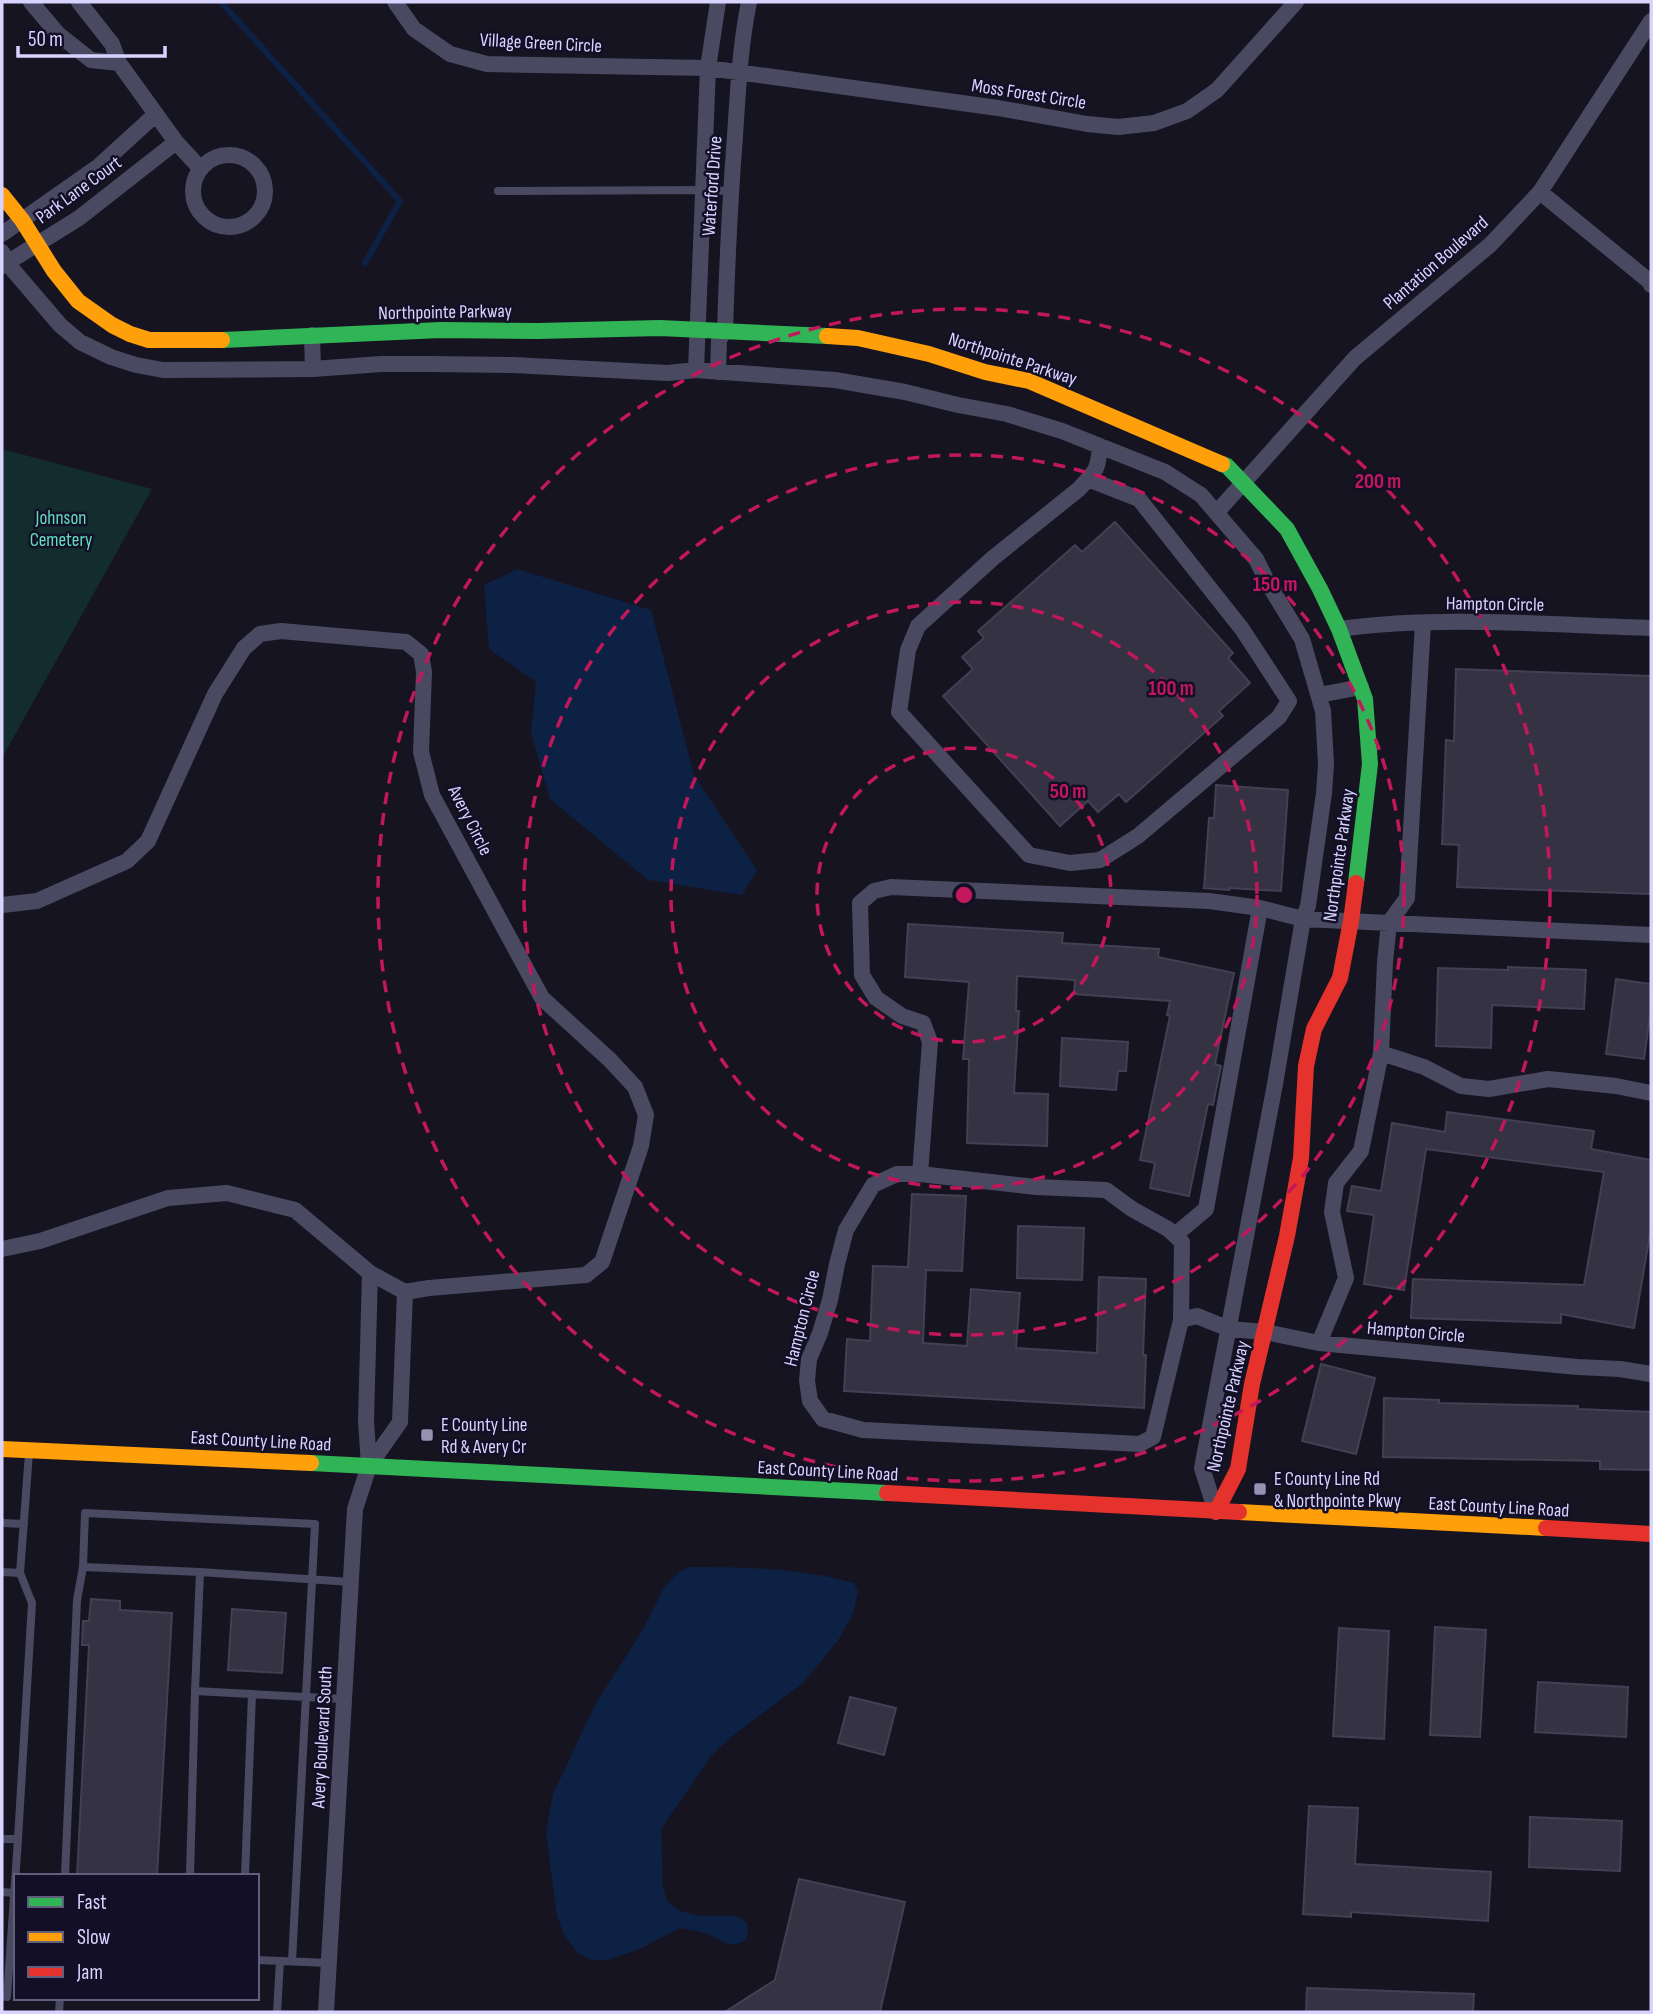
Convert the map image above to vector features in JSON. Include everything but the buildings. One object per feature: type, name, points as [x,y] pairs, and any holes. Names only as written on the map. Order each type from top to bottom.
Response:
[{"type":"street","points":[[32,2],[58,34],[91,60],[119,63]]},
{"type":"street","points":[[79,2],[112,44],[119,63],[176,142],[200,168]]},
{"type":"street","name":"Village Green Circle","points":[[395,2],[414,29],[450,54],[486,64],[708,68]]},
{"type":"street","name":"Waterford Drive","points":[[696,370],[708,68],[718,2]]},
{"type":"street","name":"Waterford Drive","points":[[718,372],[719,340],[725,330],[739,72],[749,2]]},
{"type":"street","name":"Moss Forest Circle","points":[[708,68],[998,108],[1087,124],[1118,127],[1154,124],[1187,111],[1217,90],[1296,2]]},
{"type":"street","name":"Plantation Boulevard","points":[[1217,512],[1355,358],[1490,245],[1540,192],[1651,21]]},
{"type":"street","name":"Park Lane Court","points":[[2,234],[99,166],[156,114]]},
{"type":"street","name":"Park Lane Court","points":[[4,260],[38,244],[79,218],[176,142]]},
{"type":"street","points":[[226,154],[246,158],[260,171],[265,184],[264,202],[258,214],[242,225],[228,228],[210,223],[200,214],[192,198],[193,180],[200,168],[210,159],[226,154]]},
{"type":"street","points":[[1540,192],[1651,285]]},
{"type":"street","name":"Northpointe Parkway","points":[[2,195],[78,301],[112,325],[149,340],[252,340],[441,330],[696,329],[858,338],[929,354],[985,372],[1029,382],[1097,408],[1227,466],[1287,529],[1339,629],[1361,687],[1365,699],[1370,764],[1351,921],[1339,978],[1314,1029],[1306,1066],[1301,1158],[1287,1236],[1252,1384],[1238,1469],[1216,1512]]},
{"type":"street","points":[[701,240],[728,242]]},
{"type":"street","name":"Northpointe Parkway","points":[[4,260],[60,325],[80,342],[111,358],[136,365],[163,370],[313,369],[432,364],[513,365],[668,373],[696,370],[835,380],[1007,414],[1165,472],[1201,495],[1256,559],[1301,639],[1323,711],[1326,764],[1308,906],[1303,919],[1202,1468],[1216,1512]]},
{"type":"street","points":[[312,335],[313,369]]},
{"type":"street","points":[[1088,479],[1139,499],[1242,629],[1289,701],[1279,717],[1138,836],[1100,860],[1070,863],[1029,855],[899,712],[908,650],[918,626],[993,558],[1079,489],[1088,479],[1098,468],[1100,446]]},
{"type":"street","name":"Hampton Circle","points":[[1339,629],[1384,623],[1651,628]]},
{"type":"street","points":[[1319,1343],[1346,1278],[1332,1212],[1336,1184],[1361,1151],[1381,1053],[1389,923],[1407,898],[1423,623]]},
{"type":"street","name":"Avery Circle","points":[[2,905],[37,901],[127,861],[148,841],[215,694],[244,648],[260,634],[281,631],[406,642],[421,654],[424,672],[421,752],[432,795],[542,998],[610,1060],[635,1087],[646,1115],[641,1146],[602,1262],[586,1275],[405,1292]]},
{"type":"street","points":[[1319,695],[1361,687]]},
{"type":"street","points":[[920,1174],[930,1042],[923,1023],[902,1016],[876,998],[862,975],[860,903],[874,891],[891,887],[1209,901],[1260,908],[1303,919],[1651,935]]},
{"type":"street","points":[[1175,1235],[1206,1209],[1260,908]]},
{"type":"street","points":[[1381,1053],[1424,1067],[1461,1086],[1489,1089],[1548,1079],[1616,1086],[1651,1093]]},
{"type":"street","name":"Hampton Circle","points":[[897,1174],[920,1174],[1036,1187],[1106,1190],[1175,1235],[1182,1242],[1181,1320],[1153,1437],[1140,1444],[863,1430],[823,1419],[810,1401],[807,1381],[809,1359],[830,1300],[846,1230],[873,1185],[897,1174]]},
{"type":"street","points":[[2,1249],[40,1241],[168,1198],[227,1193],[295,1210],[370,1273],[405,1292],[400,1422],[369,1466]]},
{"type":"street","points":[[369,1466],[366,1420],[370,1273]]},
{"type":"street","name":"Hampton Circle","points":[[1181,1320],[1197,1316],[1229,1329],[1265,1332],[1319,1343],[1651,1374]]},
{"type":"street","name":"East County Line Road","points":[[2,1449],[369,1466],[1651,1535]]},
{"type":"street","name":"Avery Boulevard South","points":[[327,2012],[355,1509],[369,1466]]},
{"type":"lane","points":[[498,191],[731,191]]},
{"type":"lane","points":[[15,1874],[32,1603],[20,1573],[29,1450]]},
{"type":"lane","points":[[65,1874],[77,1600],[83,1567],[85,1513],[315,1524],[292,1962]]},
{"type":"lane","points":[[2,1523],[23,1524]]},
{"type":"lane","points":[[83,1567],[351,1582]]},
{"type":"lane","points":[[2,1572],[20,1573]]},
{"type":"lane","points":[[190,1874],[200,1572]]},
{"type":"lane","points":[[195,1690],[344,1699]]},
{"type":"lane","points":[[245,1874],[252,1694]]},
{"type":"lane","points":[[2,1839],[18,1839]]},
{"type":"lane","points":[[2,1892],[14,1893],[6,1949],[7,1997],[2,1996]]},
{"type":"lane","points":[[259,1960],[329,1963]]},
{"type":"lane","points":[[277,2012],[280,1961]]},
{"type":"green space","name":"Johnson Cemetery","points":[[2,449],[152,489],[2,758]]},
{"type":"water","points":[[517,569],[651,610],[694,775],[757,870],[742,895],[648,880],[550,799],[531,733],[536,682],[489,649],[484,585]]},
{"type":"water","points":[[690,1567],[752,1568],[814,1574],[854,1583],[858,1592],[853,1613],[839,1639],[804,1682],[732,1736],[711,1756],[661,1829],[663,1887],[667,1901],[680,1911],[699,1916],[736,1916],[747,1923],[745,1941],[729,1944],[705,1933],[680,1928],[640,1949],[607,1960],[592,1960],[578,1953],[564,1935],[557,1916],[546,1832],[553,1794],[596,1703],[641,1633],[664,1588],[679,1572]]},
{"type":"waterway","points":[[221,2],[400,201],[365,263]]},
{"type":"traffic: fast","points":[[222,340],[441,330],[660,328],[827,336]]},
{"type":"traffic: fast","points":[[1222,464],[1227,466],[1287,529],[1339,629],[1365,699],[1370,764],[1356,883]]},
{"type":"traffic: fast","points":[[311,1463],[887,1493]]},
{"type":"traffic: slow","points":[[2,195],[78,301],[112,325],[149,340],[222,340]]},
{"type":"traffic: slow","points":[[827,336],[858,338],[1029,381],[1222,464]]},
{"type":"traffic: slow","points":[[2,1449],[311,1463]]},
{"type":"traffic: slow","points":[[1239,1512],[1546,1528]]},
{"type":"traffic: jam","points":[[1216,1512],[1238,1469],[1252,1384],[1287,1236],[1301,1158],[1306,1066],[1314,1029],[1340,978],[1356,883]]},
{"type":"traffic: jam","points":[[887,1493],[1239,1512]]},
{"type":"traffic: jam","points":[[1546,1528],[1651,1534]]},
{"type":"place","name":"E County Line Rd & Avery Cr","points":[[427,1435]]},
{"type":"place","name":"E County Line Rd & Northpointe Pkwy","points":[[1260,1489]]}]
